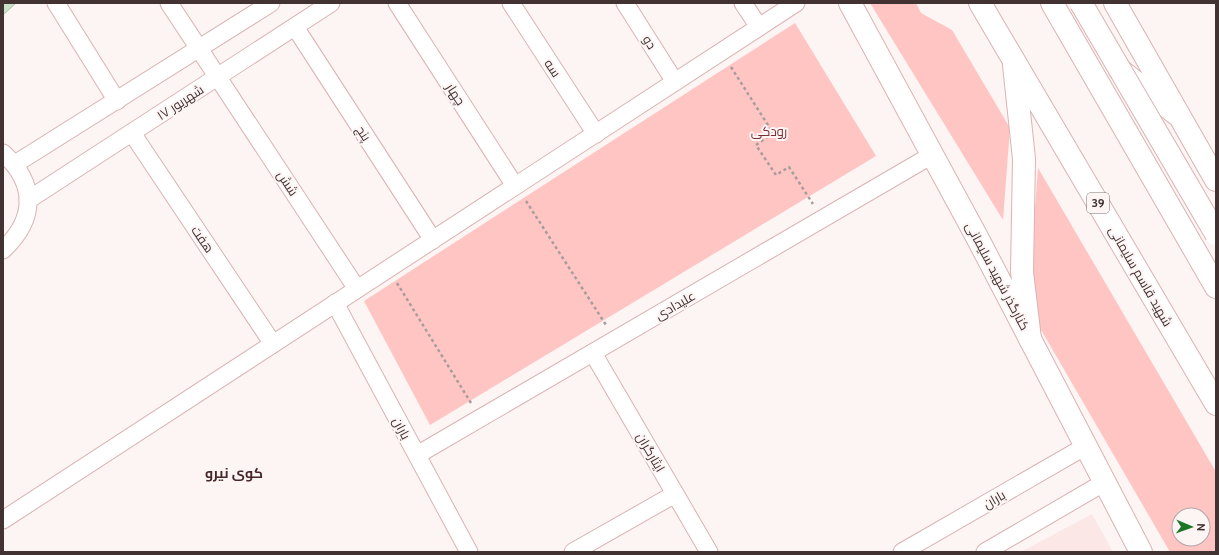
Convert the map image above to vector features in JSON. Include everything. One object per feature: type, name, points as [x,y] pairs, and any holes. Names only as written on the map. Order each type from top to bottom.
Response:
[{"type":"main road","name":"کنارگذر شهید سلیمانی","points":[[850,3],[1030,339],[1141,552]]},
{"type":"main road","name":"شهید قاسم سلیمانی","points":[[980,3],[1216,404]]},
{"type":"main road","points":[[1052,3],[1216,286]]},
{"type":"main road","points":[[1080,3],[1216,234]]},
{"type":"main road","points":[[1114,3],[1216,180]]},
{"type":"main road","points":[[1068,30],[1179,116]]},
{"type":"main road","points":[[1013,58],[1024,159],[1022,272],[1030,339]]},
{"type":"street","points":[[56,3],[117,101]]},
{"type":"street","points":[[169,3],[200,49]]},
{"type":"street","points":[[3,250],[16,238],[26,219],[28,200],[24,178],[9,158],[117,101],[271,3]]},
{"type":"street","name":"۱۷ شهریور","points":[[28,200],[331,3]]},
{"type":"street","name":"چهار","points":[[397,3],[515,186]]},
{"type":"street","name":"سه","points":[[511,3],[596,134]]},
{"type":"street","name":"دو","points":[[625,3],[675,82]]},
{"type":"street","points":[[743,3],[759,27]]},
{"type":"street","points":[[3,520],[796,3]]},
{"type":"street","name":"پنج","points":[[295,27],[433,240]]},
{"type":"street","name":"شش","points":[[200,49],[357,289]]},
{"type":"street","name":"هفت","points":[[132,133],[273,344]]},
{"type":"street","name":"علیدادی","points":[[417,455],[932,155]]},
{"type":"street","name":"باران","points":[[335,303],[469,552]]},
{"type":"street","name":"ایثارگران","points":[[593,352],[709,552]]},
{"type":"street","name":"باران","points":[[912,550],[1086,446]]},
{"type":"street","points":[[985,552],[1105,482]]},
{"type":"street","points":[[573,552],[675,494]]},
{"type":"path","points":[[721,52],[773,133],[756,145],[776,175],[789,167],[822,219]]},
{"type":"path","points":[[515,186],[615,339]]},
{"type":"path","points":[[388,269],[481,418]]},
{"type":"shaded area","points":[[1092,514],[1113,552],[1021,552]]},
{"type":"green space","points":[[870,3],[916,3],[921,13],[952,30],[1010,128],[1003,220]]},
{"type":"green space","name":"رودکی","points":[[795,23],[876,156],[430,425],[364,301]]},
{"type":"green space","points":[[1038,168],[1216,472],[1216,552],[1170,552],[1040,328],[1031,261]]},
{"type":"building","points":[[3,3],[16,3],[3,15]]},
{"type":"district","name":"کوی نیرو","points":[[234,473]]}]
